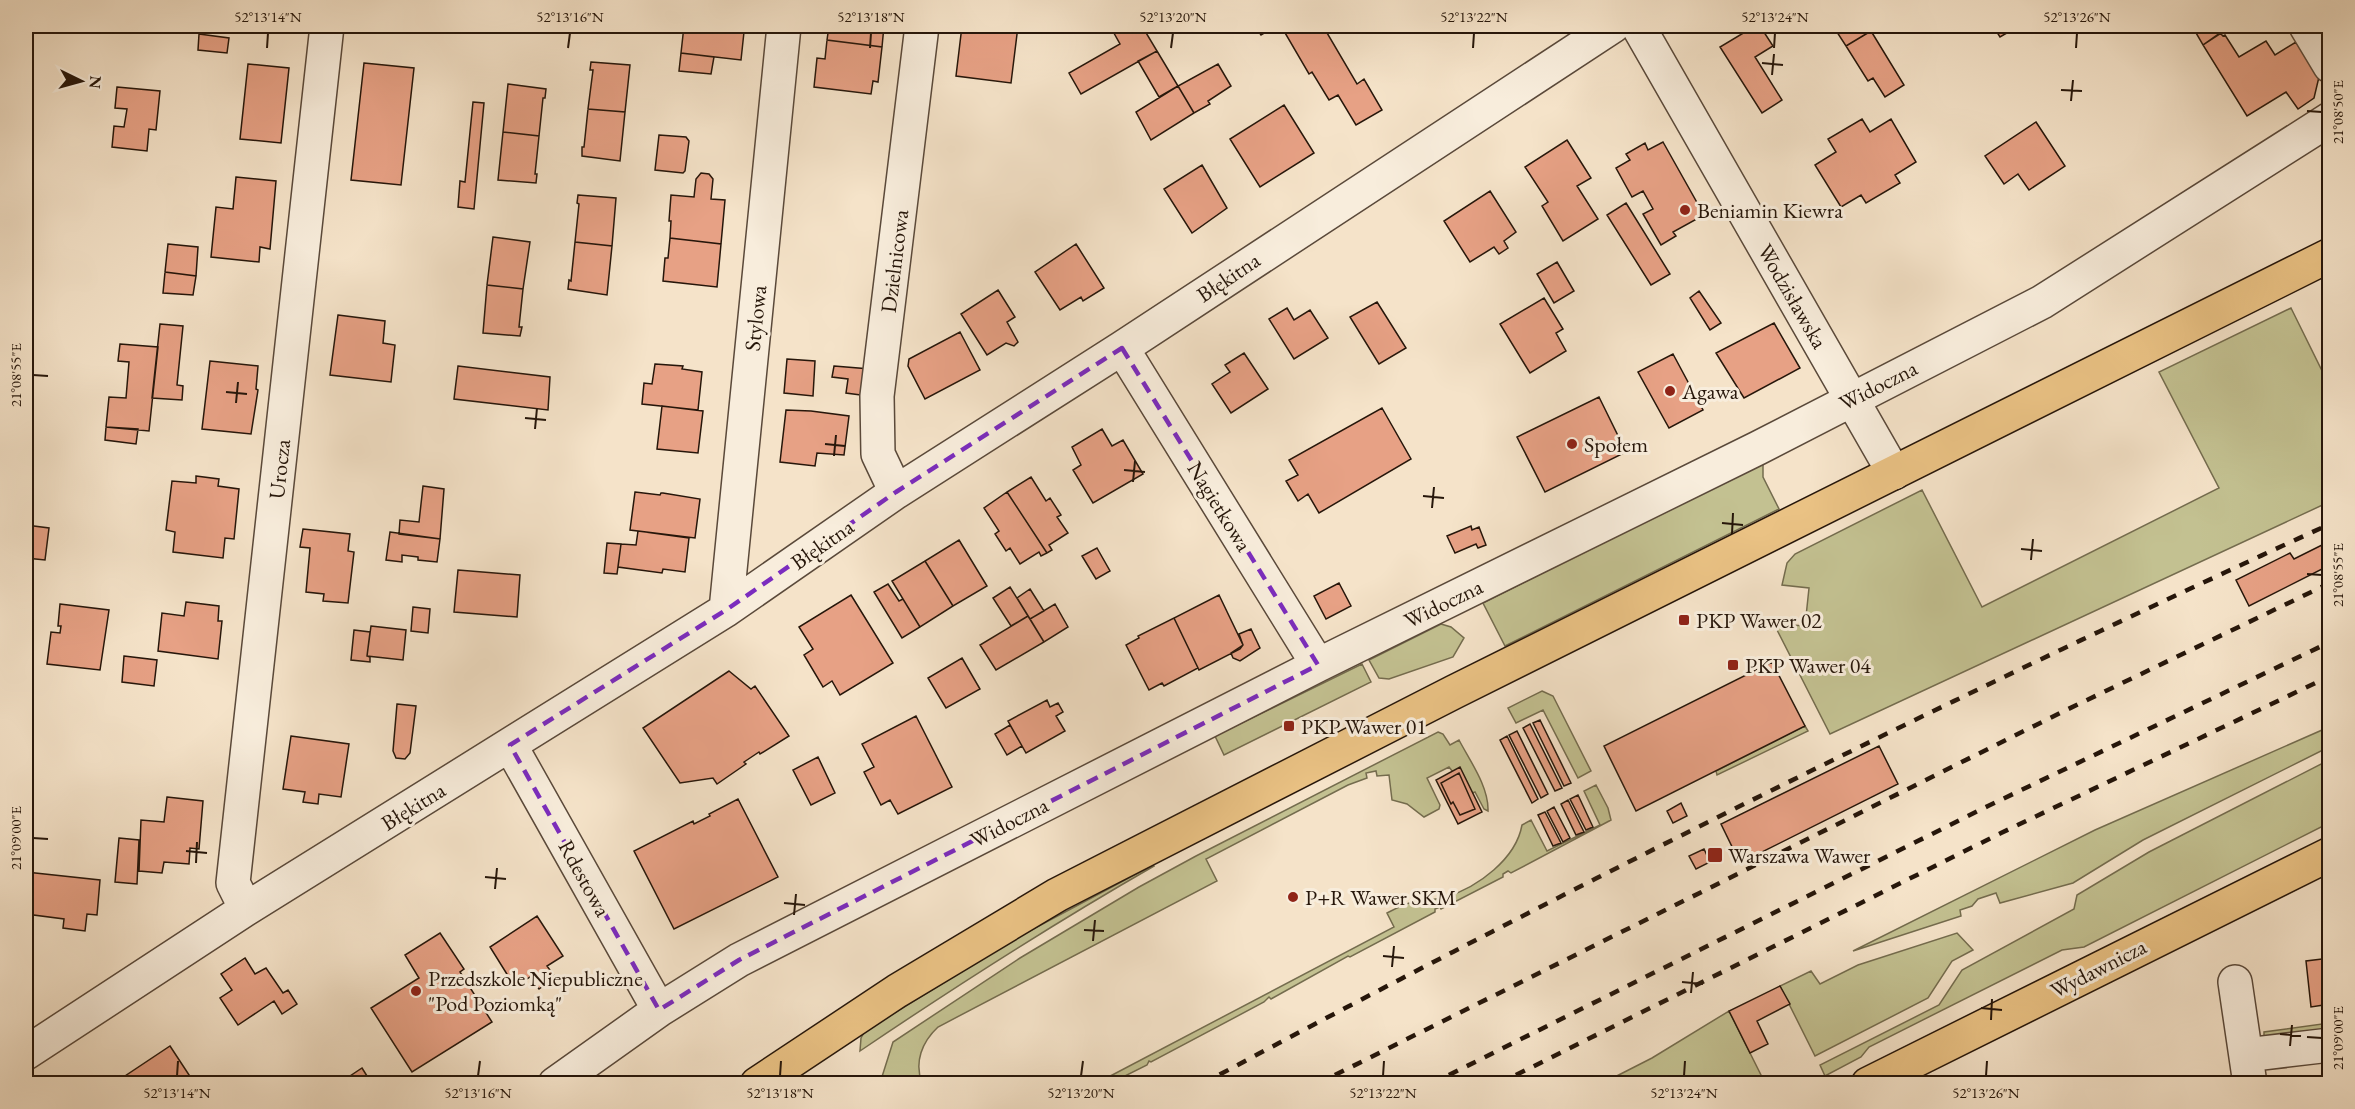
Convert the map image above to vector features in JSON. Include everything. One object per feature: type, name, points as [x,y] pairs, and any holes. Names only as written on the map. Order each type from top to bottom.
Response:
[{"type":"main road","points":[[757,1083],[889,995],[1057,895],[1333,753],[2330,255]]},
{"type":"main road","name":"Wydawnicza","points":[[1868,1083],[2330,854]]},
{"type":"street","name":"Urocza","points":[[246,909],[233,883],[327,26]]},
{"type":"street","name":"Stylowa","points":[[726,610],[784,26]]},
{"type":"street","name":"Dzielnicowa","points":[[896,492],[878,454],[877,396],[922,26]]},
{"type":"street","name":"Błękitna","points":[[26,1053],[246,909],[726,610],[896,492],[1122,348],[1613,26]]},
{"type":"street","name":"Wodzisławska","points":[[1638,26],[1894,473]]},
{"type":"street","points":[[2306,26],[2330,66]]},
{"type":"street","name":"Widoczna","points":[[555,1083],[659,1010],[739,960],[1318,665],[1758,448],[2042,302],[2330,119]]},
{"type":"street","name":"Nagietkowa","points":[[1122,348],[1318,665]]},
{"type":"street","name":"Rdestowa","points":[[510,745],[659,1010]]},
{"type":"street","points":[[2235,982],[2248,1069],[2330,1044]]},
{"type":"highlighted area","points":[[1122,348],[1318,665],[739,960],[659,1010],[510,745],[726,610],[896,492]]},
{"type":"shaded area","points":[[2291,308],[2329,385],[2329,502],[1830,734],[1777,630],[1778,624],[1805,626],[1809,588],[1782,585],[1787,563],[1795,554],[1922,490],[1982,607],[2219,488],[2159,372]]},
{"type":"shaded area","points":[[1763,463],[1763,477],[1779,509],[1505,646],[1483,603]]},
{"type":"shaded area","points":[[1441,624],[1451,627],[1464,638],[1453,657],[1389,679],[1379,678],[1369,660]]},
{"type":"shaded area","points":[[1362,664],[1371,682],[1224,755],[1215,736]]},
{"type":"shaded area","points":[[1542,691],[1553,696],[1591,771],[1578,778],[1543,710],[1516,723],[1508,708]]},
{"type":"shaded area","points":[[1805,726],[1808,731],[1717,775],[1716,771]]},
{"type":"shaded area","points":[[2329,727],[2329,747],[2143,840],[2073,883],[2000,903],[1996,893],[1978,899],[1972,906],[1960,910],[1961,916],[1853,951],[2095,830]]},
{"type":"shaded area","points":[[1438,732],[1443,734],[1450,745],[1459,740],[1482,784],[1488,811],[1484,809],[1475,792],[1470,794],[1449,767],[1427,778],[1440,805],[1439,809],[1424,817],[1407,804],[1392,800],[1389,775],[1377,776],[1376,771],[1366,773],[1367,778],[1348,785],[1206,859],[1217,881],[938,1027],[928,1039],[919,1060],[922,1083],[880,1083],[893,1042],[1020,958],[1196,856]]},
{"type":"shaded area","points":[[2329,760],[2329,823],[2084,947],[2062,950],[1869,1047],[1861,1057],[1825,1076],[1820,1065],[1939,1005],[1962,970],[2074,909],[2077,895],[2149,852]]},
{"type":"shaded area","points":[[1596,785],[1608,808],[1611,820],[1511,873],[1508,871],[1503,874],[1503,877],[1441,909],[1440,907],[1435,909],[1435,912],[1348,956],[1271,999],[1269,997],[1264,1002],[1151,1062],[1149,1061],[1147,1065],[1111,1083],[1097,1083],[1394,927],[1387,913],[1410,903],[1446,897],[1483,879],[1504,860],[1512,849],[1522,825],[1531,820],[1547,851],[1600,825],[1584,791]]},
{"type":"shaded area","points":[[1153,865],[1005,956],[860,1051],[861,1038],[865,1031],[1020,936]]},
{"type":"shaded area","points":[[1957,933],[1973,950],[1952,961],[1928,998],[1815,1056],[1780,986],[1811,971],[1820,984],[1858,965]]},
{"type":"shaded area","points":[[1729,1011],[1765,1083],[1601,1084],[1652,1058]]},
{"type":"shaded area","points":[[2329,1023],[2329,1032],[2264,1040],[2264,1032]]},
{"type":"building","points":[[458,26],[493,26],[492,29]]},
{"type":"building","points":[[514,26],[552,26],[551,30]]},
{"type":"building","points":[[684,26],[744,32],[741,60],[681,53]]},
{"type":"building","points":[[694,26],[745,26],[744,32]]},
{"type":"building","points":[[829,26],[884,26],[882,47],[827,40]]},
{"type":"building","points":[[962,26],[1018,26],[1011,83],[956,76]]},
{"type":"building","points":[[1110,26],[1142,26],[1157,51],[1081,94],[1069,73],[1120,44]]},
{"type":"building","points":[[1255,26],[1276,26],[1261,35]]},
{"type":"building","points":[[1281,26],[1323,26],[1357,84],[1364,79],[1382,110],[1356,125],[1338,95],[1329,100],[1312,72],[1309,74]]},
{"type":"building","points":[[1755,26],[1760,26],[1773,46],[1755,57],[1782,100],[1762,113],[1720,47]]},
{"type":"building","points":[[1833,26],[1867,26],[1871,31],[1846,46]]},
{"type":"building","points":[[1993,26],[2019,26],[2000,37]]},
{"type":"building","points":[[2192,26],[2232,26],[2203,45]]},
{"type":"building","points":[[1871,31],[1904,85],[1885,97],[1873,78],[1868,81],[1846,46]]},
{"type":"building","points":[[2220,33],[2225,35],[2239,57],[2266,41],[2275,55],[2296,42],[2319,77],[2314,98],[2298,109],[2286,92],[2247,116],[2203,45]]},
{"type":"building","points":[[199,34],[229,38],[227,53],[198,50]]},
{"type":"building","points":[[827,40],[882,47],[878,82],[873,81],[871,94],[814,87],[817,58],[825,59]]},
{"type":"building","points":[[1157,51],[1178,86],[1159,97],[1138,61]]},
{"type":"building","points":[[681,53],[714,57],[711,74],[679,71]]},
{"type":"building","points":[[591,62],[630,65],[625,112],[588,109],[593,70],[590,70]]},
{"type":"building","points":[[364,63],[414,68],[401,185],[351,180]]},
{"type":"building","points":[[248,64],[289,68],[281,143],[240,139]]},
{"type":"building","points":[[1218,64],[1231,86],[1208,101],[1210,104],[1194,113],[1178,86]]},
{"type":"building","points":[[508,84],[546,89],[539,136],[503,132]]},
{"type":"building","points":[[1178,86],[1194,113],[1151,140],[1136,112]]},
{"type":"building","points":[[117,87],[160,91],[156,130],[149,129],[147,151],[112,147],[114,126],[124,127],[127,109],[115,108]]},
{"type":"building","points":[[473,102],[484,103],[474,209],[458,207],[460,181],[465,182]]},
{"type":"building","points":[[1284,105],[1314,153],[1260,187],[1230,139]]},
{"type":"building","points":[[588,109],[625,112],[620,161],[582,156]]},
{"type":"building","points":[[1862,119],[1870,132],[1891,119],[1916,162],[1895,175],[1900,183],[1866,203],[1861,195],[1841,207],[1815,165],[1836,152],[1828,139]]},
{"type":"building","points":[[2036,122],[2065,166],[2029,190],[2018,174],[2004,184],[1985,156]]},
{"type":"building","points":[[503,132],[539,136],[536,183],[498,180]]},
{"type":"building","points":[[659,135],[686,137],[689,141],[683,173],[655,170]]},
{"type":"building","points":[[1567,140],[1591,178],[1577,186],[1598,219],[1563,241],[1542,206],[1548,202],[1525,167]]},
{"type":"building","points":[[1663,142],[1704,215],[1673,232],[1676,236],[1661,245],[1643,214],[1653,209],[1643,191],[1632,197],[1616,168],[1630,160],[1626,154],[1645,143],[1648,150]]},
{"type":"building","points":[[1202,165],[1227,208],[1192,233],[1164,189]]},
{"type":"building","points":[[701,173],[709,174],[713,179],[711,199],[725,200],[721,244],[670,238],[671,195],[694,197],[696,179]]},
{"type":"building","points":[[236,177],[276,181],[270,249],[260,247],[259,262],[211,257],[216,207],[233,209]]},
{"type":"building","points":[[1490,191],[1516,232],[1504,241],[1508,248],[1499,254],[1494,247],[1470,262],[1444,221]]},
{"type":"building","points":[[578,195],[616,198],[612,246],[575,242]]},
{"type":"building","points":[[1626,203],[1670,274],[1651,285],[1607,215]]},
{"type":"building","points":[[26,218],[33,219],[31,236],[26,236]]},
{"type":"building","points":[[493,237],[530,242],[523,289],[487,285]]},
{"type":"building","points":[[670,238],[721,244],[717,287],[663,281]]},
{"type":"building","points":[[575,242],[612,246],[607,295],[568,289]]},
{"type":"building","points":[[168,244],[198,247],[196,276],[165,272]]},
{"type":"building","points":[[1076,244],[1104,288],[1083,301],[1081,297],[1060,310],[1035,272]]},
{"type":"building","points":[[1557,262],[1574,291],[1554,303],[1537,274]]},
{"type":"building","points":[[165,272],[196,276],[193,295],[163,293]]},
{"type":"building","points":[[487,285],[523,289],[520,336],[483,333]]},
{"type":"building","points":[[998,290],[1015,317],[1007,322],[1018,342],[1014,346],[1006,343],[987,355],[961,314]]},
{"type":"building","points":[[1699,291],[1721,323],[1710,330],[1690,298]]},
{"type":"building","points":[[1544,298],[1563,329],[1556,333],[1566,351],[1530,373],[1500,324]]},
{"type":"building","points":[[1377,302],[1406,348],[1379,364],[1350,317]]},
{"type":"building","points":[[1287,308],[1294,320],[1310,310],[1328,338],[1294,359],[1269,319]]},
{"type":"building","points":[[338,315],[385,321],[383,343],[395,345],[391,382],[330,375]]},
{"type":"building","points":[[1774,323],[1800,368],[1744,398],[1716,353]]},
{"type":"building","points":[[160,324],[183,326],[177,385],[183,386],[182,400],[152,398]]},
{"type":"building","points":[[960,332],[980,370],[925,399],[908,366],[909,359]]},
{"type":"building","points":[[120,344],[158,347],[149,431],[106,427],[109,397],[126,398],[129,362],[118,361]]},
{"type":"building","points":[[1244,353],[1268,389],[1231,413],[1212,384],[1230,372],[1225,365]]},
{"type":"building","name":"Agawa","points":[[1673,354],[1703,410],[1669,428],[1638,372]]},
{"type":"building","points":[[787,359],[815,361],[813,396],[784,393]]},
{"type":"building","points":[[210,361],[258,366],[256,389],[258,390],[251,434],[202,429]]},
{"type":"building","points":[[655,364],[683,366],[682,369],[702,372],[698,410],[642,404],[644,383],[652,384]]},
{"type":"building","points":[[458,366],[550,377],[548,410],[454,399]]},
{"type":"building","points":[[834,366],[870,369],[868,396],[846,393],[848,379],[832,377]]},
{"type":"building","name":"Społem","points":[[1599,397],[1626,452],[1545,492],[1517,437]]},
{"type":"building","points":[[662,406],[703,411],[698,453],[657,449]]},
{"type":"building","points":[[1382,408],[1411,459],[1319,513],[1308,494],[1298,501],[1286,481],[1298,475],[1289,460]]},
{"type":"building","points":[[786,410],[849,416],[844,455],[817,453],[815,466],[780,462]]},
{"type":"building","points":[[106,427],[138,429],[136,444],[105,440]]},
{"type":"building","points":[[1102,429],[1112,446],[1123,440],[1143,474],[1093,503],[1073,470],[1081,465],[1072,447]]},
{"type":"building","points":[[26,446],[30,447],[26,482]]},
{"type":"building","points":[[196,476],[219,479],[218,486],[239,489],[234,539],[225,538],[223,558],[173,552],[175,532],[166,530],[172,481],[196,483]]},
{"type":"building","points":[[1031,477],[1046,501],[1050,498],[1061,515],[1057,517],[1068,533],[1049,545],[1052,550],[1047,553],[1007,492]]},
{"type":"building","points":[[423,486],[444,489],[440,539],[399,534],[400,520],[419,522]]},
{"type":"building","points":[[635,492],[660,495],[663,493],[700,499],[695,538],[630,530]]},
{"type":"building","points":[[1007,492],[1047,553],[1041,556],[1039,552],[1020,564],[1010,548],[1006,551],[995,534],[999,531],[984,508]]},
{"type":"building","points":[[26,525],[49,528],[45,560],[26,558]]},
{"type":"building","points":[[1471,526],[1472,530],[1479,527],[1486,545],[1478,548],[1476,544],[1455,553],[1447,536]]},
{"type":"building","points":[[303,529],[350,534],[348,551],[354,552],[348,603],[323,601],[324,594],[306,592],[310,548],[300,547]]},
{"type":"building","points":[[638,531],[689,538],[685,572],[663,569],[662,573],[618,567],[621,544],[636,545]]},
{"type":"building","points":[[390,532],[440,539],[437,562],[402,555],[402,562],[386,560]]},
{"type":"building","points":[[959,540],[987,586],[953,606],[925,561]]},
{"type":"building","points":[[2330,541],[2330,565],[2249,606],[2236,580],[2290,553],[2294,559]]},
{"type":"building","points":[[607,543],[621,544],[617,574],[604,573]]},
{"type":"building","points":[[1097,548],[1110,571],[1096,579],[1082,556]]},
{"type":"building","points":[[925,561],[953,606],[920,627],[892,581]]},
{"type":"building","points":[[458,570],[520,575],[517,617],[454,612]]},
{"type":"building","points":[[1339,583],[1351,606],[1326,619],[1314,596]]},
{"type":"building","points":[[888,584],[899,601],[903,599],[920,627],[902,638],[874,592]]},
{"type":"building","points":[[1010,587],[1028,616],[1011,626],[993,598]]},
{"type":"building","points":[[1030,589],[1044,611],[1030,619],[1017,598]]},
{"type":"building","points":[[851,595],[893,663],[840,695],[832,681],[823,687],[804,655],[813,649],[799,627]]},
{"type":"building","points":[[1219,595],[1243,645],[1240,649],[1199,670],[1174,618]]},
{"type":"building","points":[[186,602],[219,606],[218,621],[222,621],[218,659],[158,651],[162,613],[184,616]]},
{"type":"building","points":[[60,604],[109,610],[100,670],[47,664],[51,632],[60,633],[61,626],[58,626]]},
{"type":"building","points":[[1055,604],[1068,627],[1044,642],[1030,619]]},
{"type":"building","points":[[413,607],[430,609],[428,633],[411,631]]},
{"type":"building","points":[[1028,616],[1044,642],[996,670],[980,645]]},
{"type":"building","points":[[1174,618],[1198,668],[1164,686],[1162,683],[1149,690],[1126,645],[1139,638],[1138,636]]},
{"type":"building","points":[[371,626],[406,630],[403,660],[367,656]]},
{"type":"building","points":[[1251,629],[1260,648],[1240,661],[1233,658],[1231,653],[1243,645],[1239,634]]},
{"type":"building","points":[[354,630],[370,632],[367,656],[370,657],[370,662],[351,660]]},
{"type":"building","points":[[124,656],[157,660],[154,686],[122,682]]},
{"type":"building","points":[[962,658],[980,689],[946,708],[928,678]]},
{"type":"building","points":[[1772,662],[1805,726],[1636,811],[1604,746]]},
{"type":"building","points":[[729,671],[751,689],[755,686],[789,736],[744,762],[746,764],[717,784],[713,778],[680,783],[643,728]]},
{"type":"building","points":[[1047,700],[1050,707],[1058,703],[1063,712],[1056,716],[1065,731],[1026,753],[1008,721]]},
{"type":"building","points":[[397,704],[416,706],[410,753],[405,759],[396,758],[393,751]]},
{"type":"building","points":[[916,716],[952,787],[898,814],[890,800],[881,805],[864,772],[874,767],[862,744]]},
{"type":"building","points":[[1540,720],[1571,783],[1564,786],[1533,723]]},
{"type":"building","points":[[1530,724],[1562,788],[1555,791],[1523,728]]},
{"type":"building","points":[[1010,725],[1022,746],[1007,755],[995,734]]},
{"type":"building","points":[[1517,731],[1548,794],[1541,798],[1509,735]]},
{"type":"building","points":[[291,736],[349,744],[341,797],[319,794],[318,804],[303,802],[305,792],[283,789]]},
{"type":"building","points":[[1507,736],[1538,799],[1532,803],[1500,740]]},
{"type":"building","points":[[1879,746],[1898,784],[1740,863],[1721,824]]},
{"type":"building","points":[[818,757],[835,793],[811,805],[793,770]]},
{"type":"building","points":[[1460,767],[1482,812],[1458,824],[1436,780]]},
{"type":"building","points":[[1459,773],[1475,809],[1460,815],[1453,802],[1451,804],[1441,783]]},
{"type":"building","points":[[1578,795],[1593,827],[1586,830],[1570,799]]},
{"type":"building","points":[[167,797],[203,801],[199,849],[190,848],[189,864],[164,862],[162,873],[139,871],[141,820],[164,822]]},
{"type":"building","points":[[738,799],[778,877],[674,929],[634,851],[693,821],[694,824],[710,816],[709,814]]},
{"type":"building","points":[[1568,800],[1584,832],[1576,835],[1561,804]]},
{"type":"building","points":[[1681,803],[1687,816],[1673,823],[1667,811]]},
{"type":"building","points":[[1554,807],[1570,838],[1563,842],[1547,811]]},
{"type":"building","points":[[1545,812],[1561,843],[1553,846],[1538,815]]},
{"type":"building","points":[[119,838],[139,840],[137,884],[115,882]]},
{"type":"building","points":[[1704,849],[1710,862],[1696,869],[1689,856]]},
{"type":"building","points":[[26,872],[100,880],[97,915],[87,914],[85,931],[63,928],[64,919],[26,914]]},
{"type":"building","points":[[537,916],[563,956],[547,966],[555,977],[539,989],[530,977],[515,987],[490,947]]},
{"type":"building","points":[[440,933],[464,969],[460,972],[492,1022],[412,1072],[371,1008],[419,978],[405,955]]},
{"type":"building","points":[[245,958],[255,974],[266,968],[283,993],[288,990],[297,1004],[282,1014],[274,1001],[238,1025],[220,998],[232,990],[221,974]]},
{"type":"building","points":[[2330,958],[2330,1004],[2311,1007],[2306,961]]},
{"type":"building","points":[[1780,986],[1790,1004],[1757,1021],[1768,1044],[1750,1053],[1729,1011]]},
{"type":"building","points":[[170,1046],[195,1084],[113,1084]]},
{"type":"building","points":[[362,1068],[372,1084],[338,1084]]},
{"type":"railway","points":[[1202,1084],[1341,1010],[1762,795],[2045,657],[2330,524]]},
{"type":"railway","points":[[1317,1084],[2060,713],[2330,583]]},
{"type":"railway","points":[[1431,1084],[1988,806],[2330,642]]},
{"type":"railway","points":[[1498,1084],[2001,833],[2330,676]]},
{"type":"place","name":"Beniamin Kiewra","points":[[1685,210]]},
{"type":"place","name":"Agawa","points":[[1670,391]]},
{"type":"place","name":"Społem","points":[[1572,444]]},
{"type":"place","name":"PKP Wawer 02","points":[[1684,620]]},
{"type":"place","name":"PKP Wawer 04","points":[[1733,665]]},
{"type":"place","name":"PKP Wawer 01","points":[[1289,726]]},
{"type":"place","name":"Warszawa Wawer","points":[[1715,855]]},
{"type":"place","name":"P+R Wawer SKM","points":[[1293,897]]},
{"type":"place","name":"Przedszkole Niepubliczne \"Pod Poziomką\"","points":[[416,991]]}]
